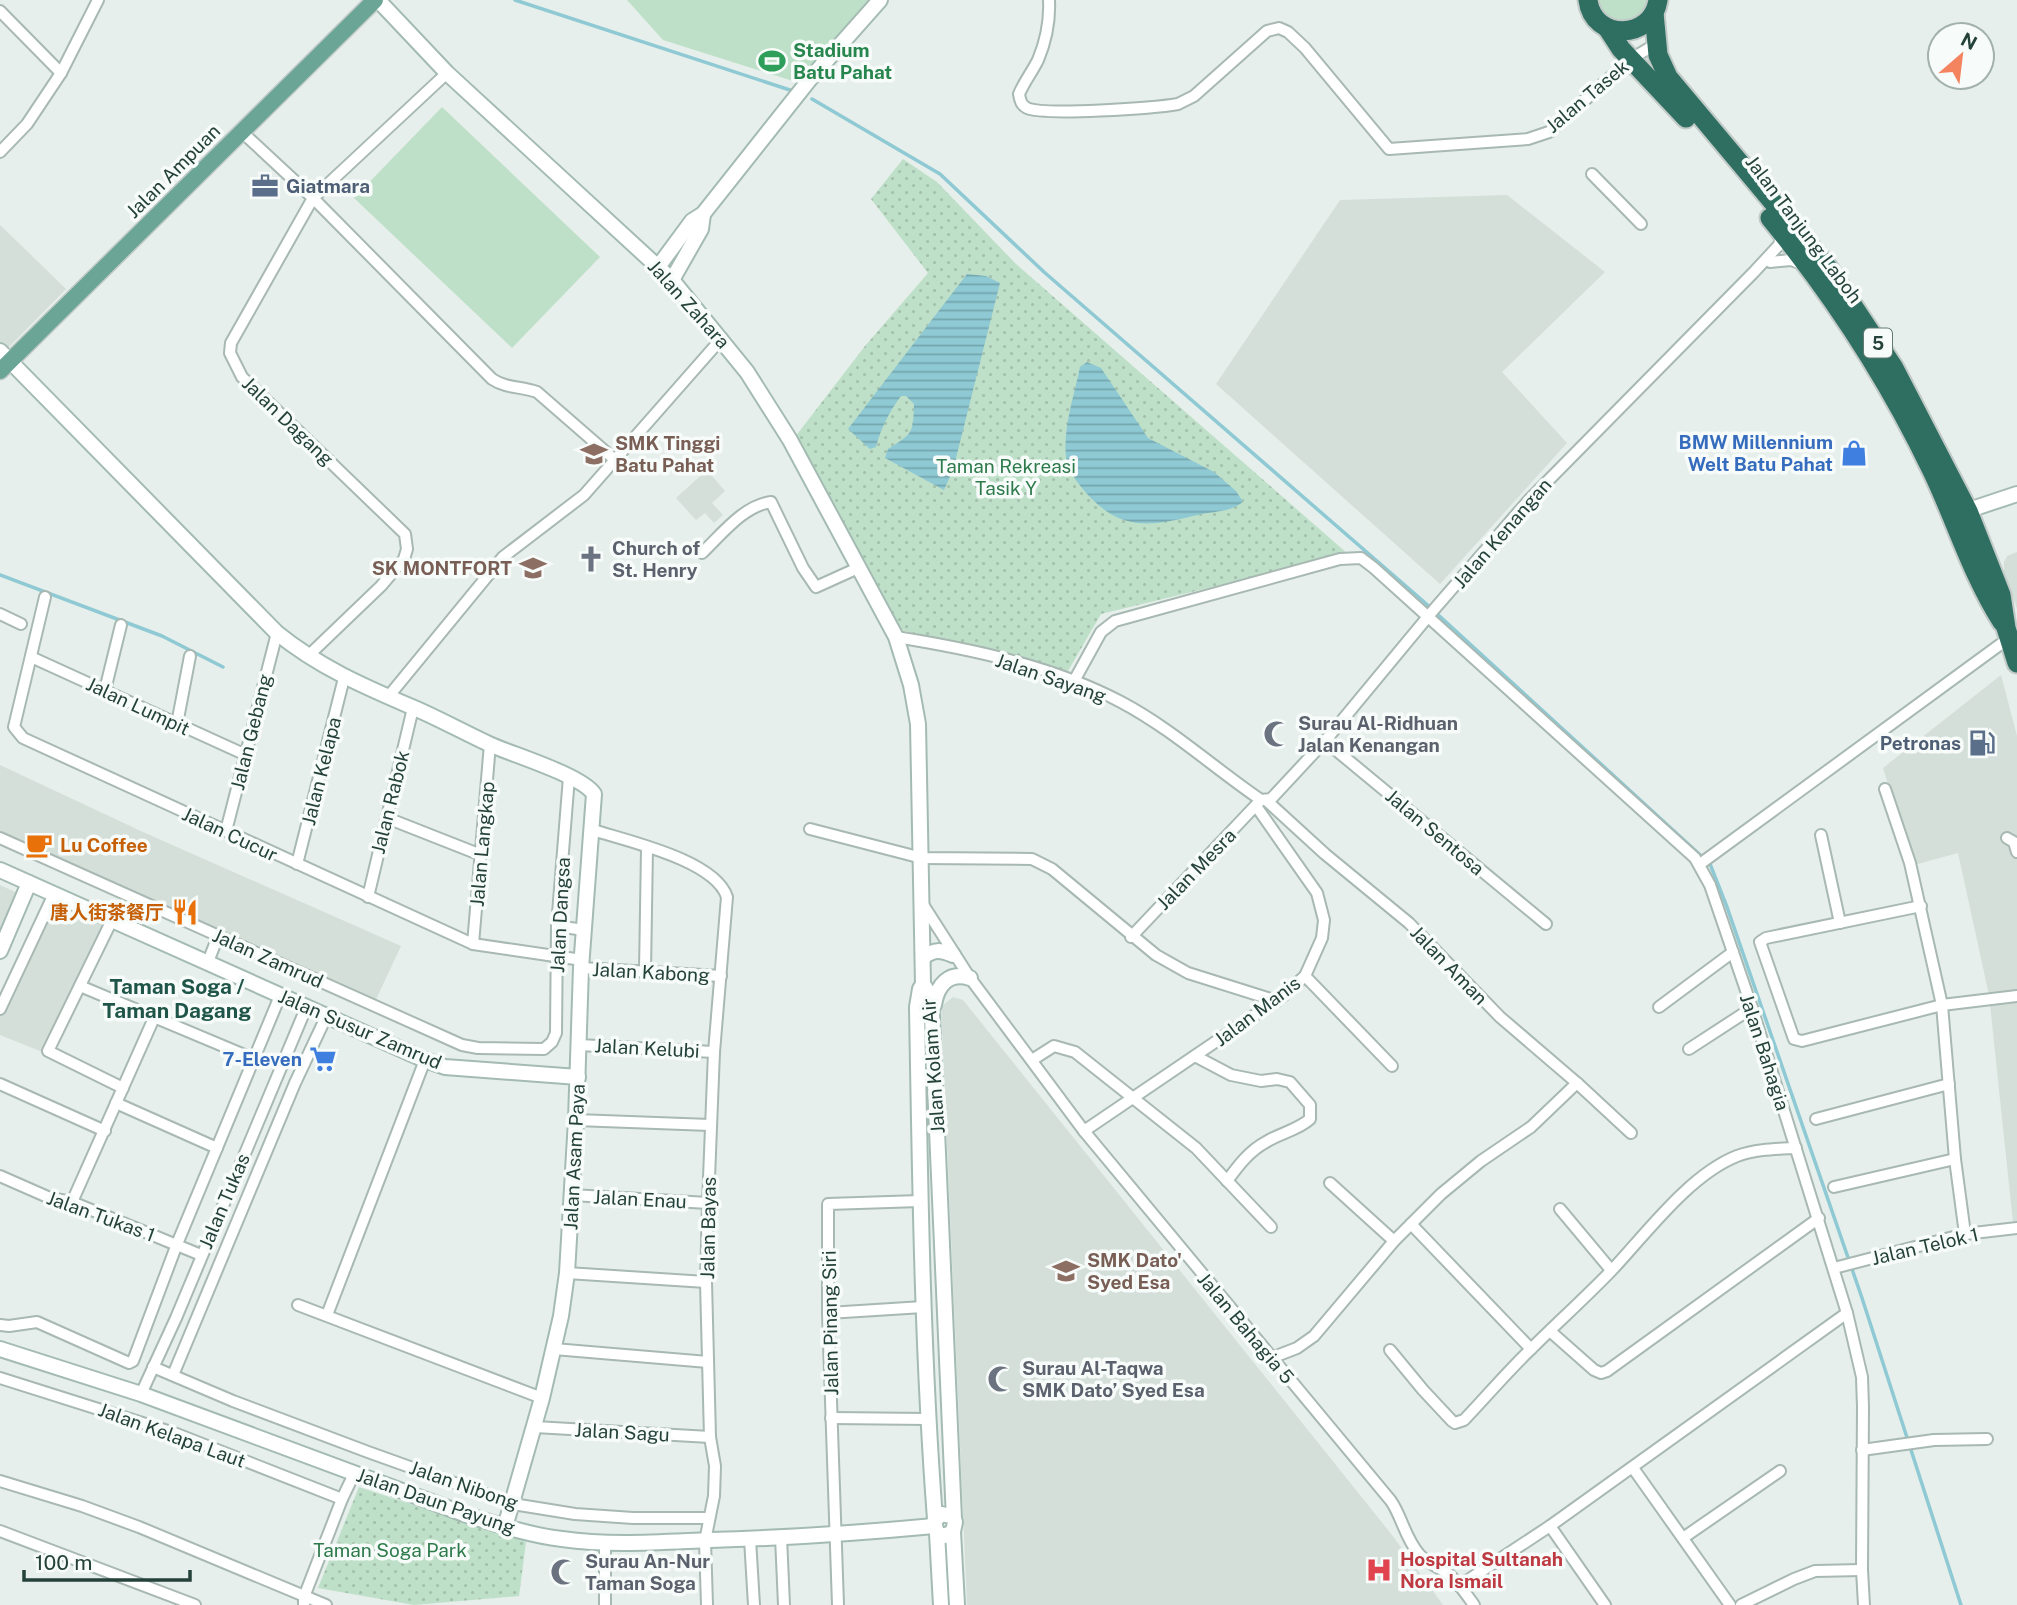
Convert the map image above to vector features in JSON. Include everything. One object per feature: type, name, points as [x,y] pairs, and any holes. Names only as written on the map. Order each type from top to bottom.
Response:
[{"type":"highway","name":"5","points":[[1586,2],[1593,16],[1608,29],[1629,32],[1639,28],[1656,7]]},
{"type":"highway","name":"Jalan Tanjung Laboh","points":[[1656,7],[1656,44],[1661,66],[1792,238],[1809,268],[1872,359],[1931,470],[1960,513]]},
{"type":"highway","name":"Jalan Tanjung Laboh","points":[[1608,29],[1620,49],[1705,138],[1792,238],[1828,268],[1894,368],[1927,428],[1960,513],[2001,596],[2017,663]]},
{"type":"main road","name":"Jalan Ampuan","points":[[3,361],[377,0]]},
{"type":"street","points":[[0,152],[27,124],[61,73],[98,0]]},
{"type":"street","name":"Jalan Zahara","points":[[377,0],[447,72],[672,279],[747,372],[790,440],[896,637],[911,685],[918,724],[923,984]]},
{"type":"street","points":[[658,267],[692,221],[703,214],[810,79],[880,0]]},
{"type":"street","name":"Jalan Tasek","points":[[1049,0],[1046,36],[1038,59],[1019,94],[1022,104],[1028,109],[1072,111],[1178,104],[1194,96],[1267,31],[1279,28],[1288,32],[1305,48],[1389,149],[1528,139],[1549,132],[1631,59],[1656,44]]},
{"type":"street","points":[[0,11],[61,73]]},
{"type":"street","name":"Jalan Dagang","points":[[308,656],[382,586],[404,559],[407,549],[405,534],[242,377],[230,353],[234,336],[313,198],[447,72]]},
{"type":"street","points":[[242,132],[313,198],[492,379],[503,386],[526,387],[537,392],[614,459]]},
{"type":"street","points":[[1592,174],[1641,224]]},
{"type":"street","points":[[672,279],[701,229],[703,214]]},
{"type":"street","name":"Jalan Kenangan","points":[[1755,272],[1770,262],[1792,238]]},
{"type":"street","name":"Jalan Kenangan","points":[[1261,802],[1271,799],[1325,741],[1542,486],[1779,246],[1792,238]]},
{"type":"street","points":[[1770,262],[1791,260],[1809,268]]},
{"type":"street","points":[[388,697],[503,557],[584,495],[722,338]]},
{"type":"street","points":[[3,361],[276,633],[344,678],[569,777]]},
{"type":"street","points":[[1960,513],[2017,494]]},
{"type":"street","points":[[702,554],[737,519],[758,505],[771,502],[803,568],[816,587],[858,568]]},
{"type":"street","name":"Jalan Bahagia","points":[[1074,681],[1101,632],[1115,621],[1346,558],[1361,558],[1433,611],[1702,863],[1752,1008],[1819,1218],[1847,1313],[1862,1377],[1864,1605]]},
{"type":"street","name":"Jalan Cucur","points":[[46,597],[14,727],[23,738],[473,944],[557,957],[582,964]]},
{"type":"street","points":[[0,614],[21,624]]},
{"type":"street","points":[[105,690],[121,625]]},
{"type":"street","name":"Jalan Gebang","points":[[226,831],[276,633]]},
{"type":"street","points":[[1702,863],[2008,633]]},
{"type":"street","name":"Jalan Sayang","points":[[896,637],[996,658],[1074,681],[1121,702],[1174,734],[1261,802]]},
{"type":"street","points":[[177,723],[190,656]]},
{"type":"street","name":"Jalan Lumpit","points":[[31,657],[246,755]]},
{"type":"street","name":"Jalan Kelapa","points":[[297,864],[344,678]]},
{"type":"street","name":"Jalan Rabok","points":[[368,897],[413,708]]},
{"type":"street","name":"Jalan Sentosa","points":[[1325,741],[1546,924]]},
{"type":"street","name":"Jalan Langkap","points":[[473,944],[490,744]]},
{"type":"street","name":"Jalan Asam Paya","points":[[505,1527],[535,1427],[554,1349],[567,1273],[582,964],[594,794],[584,784],[569,777]]},
{"type":"street","name":"Jalan Dangsa","points":[[544,1049],[552,1042],[556,1033],[557,926],[569,777]]},
{"type":"street","points":[[1885,789],[1910,863],[1942,1005],[1955,1158],[1965,1234]]},
{"type":"street","name":"Jalan Mesra","points":[[1131,937],[1261,802]]},
{"type":"street","name":"Jalan Manis","points":[[1084,1131],[1277,1001],[1305,976],[1322,938],[1324,920],[1317,893],[1261,802]]},
{"type":"street","name":"Jalan Aman","points":[[1261,802],[1409,923],[1500,1017],[1631,1133]]},
{"type":"street","points":[[387,818],[481,855]]},
{"type":"street","points":[[810,829],[922,858],[1032,859],[1052,869],[1156,955],[1188,973],[1277,1001]]},
{"type":"street","points":[[593,830],[647,848],[645,971]]},
{"type":"street","points":[[1821,835],[1840,923]]},
{"type":"street","name":"Jalan Zamrud","points":[[0,838],[462,1045],[478,1048],[544,1049]]},
{"type":"street","points":[[2007,838],[2014,842],[2017,852]]},
{"type":"street","name":"Jalan Bayas","points":[[647,848],[675,857],[715,880],[724,888],[727,897],[710,1125],[706,1282],[710,1437],[715,1466],[714,1496],[705,1541],[707,1605]]},
{"type":"street","name":"Jalan Susur Zamrud","points":[[0,870],[425,1060],[445,1067],[578,1077]]},
{"type":"street","points":[[0,951],[29,883]]},
{"type":"street","points":[[0,1009],[54,894]]},
{"type":"street","name":"Jalan Bahagia 5","points":[[922,903],[953,955],[1084,1131],[1391,1501],[1418,1553],[1428,1564],[1447,1573],[1475,1605]]},
{"type":"street","points":[[1921,906],[1766,938],[1760,942],[1794,1039],[1801,1041],[1942,1005],[2017,996]]},
{"type":"street","points":[[113,920],[48,1051],[122,1088]]},
{"type":"street","points":[[557,926],[584,930]]},
{"type":"street","points":[[208,962],[218,936]]},
{"type":"street","points":[[923,957],[932,950],[953,955]]},
{"type":"street","points":[[1659,1007],[1733,951]]},
{"type":"street","name":"Jalan Kabong","points":[[582,964],[720,976]]},
{"type":"street","points":[[932,1016],[935,994],[941,984],[949,977],[960,975],[970,978]]},
{"type":"street","points":[[1305,976],[1392,1066]]},
{"type":"street","name":"Jalan Kolam Air","points":[[941,1605],[923,1307],[917,1007],[923,984],[931,997],[957,1605]]},
{"type":"street","points":[[80,986],[254,1059]]},
{"type":"street","points":[[0,1325],[37,1322],[129,1363],[133,1361],[177,1244],[280,996]]},
{"type":"street","name":"Jalan Tukas","points":[[141,1394],[306,1007]]},
{"type":"street","points":[[1689,1049],[1752,1008]]},
{"type":"street","points":[[173,1376],[295,1083],[326,1017]]},
{"type":"street","points":[[72,1202],[154,1018]]},
{"type":"street","name":"Jalan Kelubi","points":[[579,1045],[714,1052]]},
{"type":"street","points":[[1032,1060],[1054,1046],[1075,1052],[1196,1148],[1270,1227]]},
{"type":"street","points":[[1195,1056],[1231,1075],[1261,1081],[1277,1079],[1290,1082],[1310,1105],[1310,1119],[1304,1125],[1253,1150],[1227,1181]]},
{"type":"street","points":[[327,1315],[425,1060]]},
{"type":"street","points":[[1271,1359],[1297,1348],[1314,1336],[1394,1241],[1441,1194],[1481,1161],[1531,1127],[1577,1083]]},
{"type":"street","points":[[0,1084],[105,1131]]},
{"type":"street","points":[[1816,1119],[1949,1084]]},
{"type":"street","points":[[116,1102],[217,1148]]},
{"type":"street","points":[[576,1120],[710,1125]]},
{"type":"street","points":[[1390,1350],[1455,1423],[1464,1420],[1663,1213],[1720,1165],[1755,1151],[1796,1148]]},
{"type":"street","points":[[1834,1187],[1955,1158]]},
{"type":"street","name":"Jalan Tukas 1","points":[[0,1176],[50,1198],[72,1202],[201,1255]]},
{"type":"street","points":[[1330,1183],[1394,1241]]},
{"type":"street","name":"Jalan Enau","points":[[572,1195],[708,1203]]},
{"type":"street","name":"Jalan Pinang Siri","points":[[838,1605],[828,1313],[828,1204],[920,1201]]},
{"type":"street","points":[[1560,1209],[1611,1270]]},
{"type":"street","points":[[1550,1332],[1594,1370],[1601,1373],[1607,1371],[1819,1218]]},
{"type":"street","points":[[1411,1224],[1531,1349]]},
{"type":"street","name":"Jalan Telok 1","points":[[1834,1268],[1965,1234],[2017,1228]]},
{"type":"street","points":[[567,1273],[706,1282]]},
{"type":"street","points":[[298,1305],[542,1398]]},
{"type":"street","points":[[828,1313],[923,1307]]},
{"type":"street","points":[[1460,1586],[1633,1468],[1847,1313]]},
{"type":"street","name":"Jalan Daun Payung","points":[[0,1349],[141,1394],[505,1527],[559,1539],[605,1543],[836,1535],[935,1526],[945,1514],[954,1525]]},
{"type":"street","points":[[554,1349],[708,1362]]},
{"type":"street","name":"Jalan Nibong","points":[[153,1367],[331,1438],[513,1504],[575,1514],[634,1518],[708,1518]]},
{"type":"street","name":"Jalan Kelapa Laut","points":[[0,1378],[174,1433],[342,1499]]},
{"type":"street","points":[[831,1418],[928,1419]]},
{"type":"street","name":"Jalan Sagu","points":[[535,1427],[710,1437]]},
{"type":"street","points":[[1862,1450],[1912,1443],[1987,1439]]},
{"type":"street","points":[[1633,1468],[1730,1605]]},
{"type":"street","points":[[1683,1538],[1780,1471]]},
{"type":"street","points":[[304,1601],[354,1474]]},
{"type":"street","points":[[0,1481],[139,1527],[304,1601],[326,1605]]},
{"type":"street","points":[[1550,1526],[1605,1605]]},
{"type":"street","points":[[0,1531],[195,1605]]},
{"type":"street","points":[[781,1537],[784,1605]]},
{"type":"street","points":[[750,1539],[754,1605]]},
{"type":"street","points":[[605,1543],[606,1605]]},
{"type":"street","points":[[1741,1605],[1794,1578],[1815,1572],[1862,1570]]},
{"type":"shaded area","points":[[1507,195],[1605,272],[1502,372],[1567,443],[1440,584],[1216,384],[1340,200]]},
{"type":"shaded area","points":[[0,225],[66,289],[0,356]]},
{"type":"shaded area","points":[[707,470],[725,491],[712,503],[723,515],[714,523],[705,513],[696,520],[676,498]]},
{"type":"shaded area","points":[[2017,552],[2017,609],[2004,573],[2004,562],[2007,556]]},
{"type":"shaded area","points":[[2001,675],[2017,736],[2017,1232],[2014,1232],[1989,995],[1958,853],[1914,865],[1883,768]]},
{"type":"shaded area","points":[[0,765],[143,832],[401,946],[372,1008],[0,842]]},
{"type":"shaded area","points":[[0,885],[28,898],[0,953]]},
{"type":"shaded area","points":[[48,898],[113,928],[50,1055],[0,1035],[0,998]]},
{"type":"shaded area","name":"SMK Dato' Syed Esa","points":[[953,997],[963,1000],[1392,1535],[1443,1605],[967,1605],[941,1007]]},
{"type":"green space","name":"Stadium Batu Pahat","points":[[627,0],[869,0],[796,82],[663,40]]},
{"type":"green space","points":[[1598,0],[1647,0],[1638,17],[1622,22],[1607,16]]},
{"type":"green space","points":[[442,107],[600,257],[512,348],[354,198]]},
{"type":"green space","name":"Taman Rekreasi Tasik Y","points":[[903,159],[937,182],[1016,264],[1348,554],[1101,614],[1068,671],[897,629],[795,437],[865,346],[928,273],[871,199]]},
{"type":"green space","name":"Taman Soga Park","points":[[359,1487],[526,1542],[519,1596],[414,1605],[318,1588]]},
{"type":"water","points":[[967,274],[986,276],[1000,283],[953,470],[944,490],[885,458],[888,449],[907,436],[912,427],[914,404],[906,396],[901,396],[889,414],[876,447],[870,449],[848,429]]},
{"type":"water","points":[[1087,362],[1101,368],[1148,438],[1214,472],[1236,491],[1243,502],[1223,511],[1155,523],[1127,521],[1101,507],[1073,476],[1067,463],[1069,415],[1080,367]]},
{"type":"waterway","points":[[515,0],[793,91]]},
{"type":"waterway","points":[[812,99],[940,174],[1044,272],[1423,601],[1710,864],[1862,1298],[1961,1605]]},
{"type":"waterway","points":[[0,575],[162,636],[223,667]]},
{"type":"place","name":"Stadium Batu Pahat","points":[[772,61]]},
{"type":"place","name":"Giatmara","points":[[265,186]]},
{"type":"place","name":"BMW Millennium Welt Batu Pahat","points":[[1854,453]]},
{"type":"place","name":"SMK Tinggi Batu Pahat","points":[[594,454]]},
{"type":"place","name":"Church of St. Henry","points":[[591,559]]},
{"type":"place","name":"SK MONTFORT","points":[[533,568]]},
{"type":"place","name":"Surau Al-Ridhuan Jalan Kenangan","points":[[1277,734]]},
{"type":"place","name":"Petronas","points":[[1982,743]]},
{"type":"place","name":"Lu Coffee","points":[[39,845]]},
{"type":"place","name":"唐人街茶餐厅","points":[[185,912]]},
{"type":"place","name":"7-Eleven","points":[[323,1059]]},
{"type":"place","name":"SMK Dato' Syed Esa","points":[[1066,1271]]},
{"type":"place","name":"Surau Al-Taqwa SMK Dato’ Syed Esa","points":[[1001,1379]]},
{"type":"place","name":"Hospital Sultanah Nora Ismail","points":[[1379,1570]]},
{"type":"place","name":"Surau An-Nur Taman Soga","points":[[564,1572]]},
{"type":"district","name":"Taman Soga / Taman Dagang","points":[[177,998]]}]
